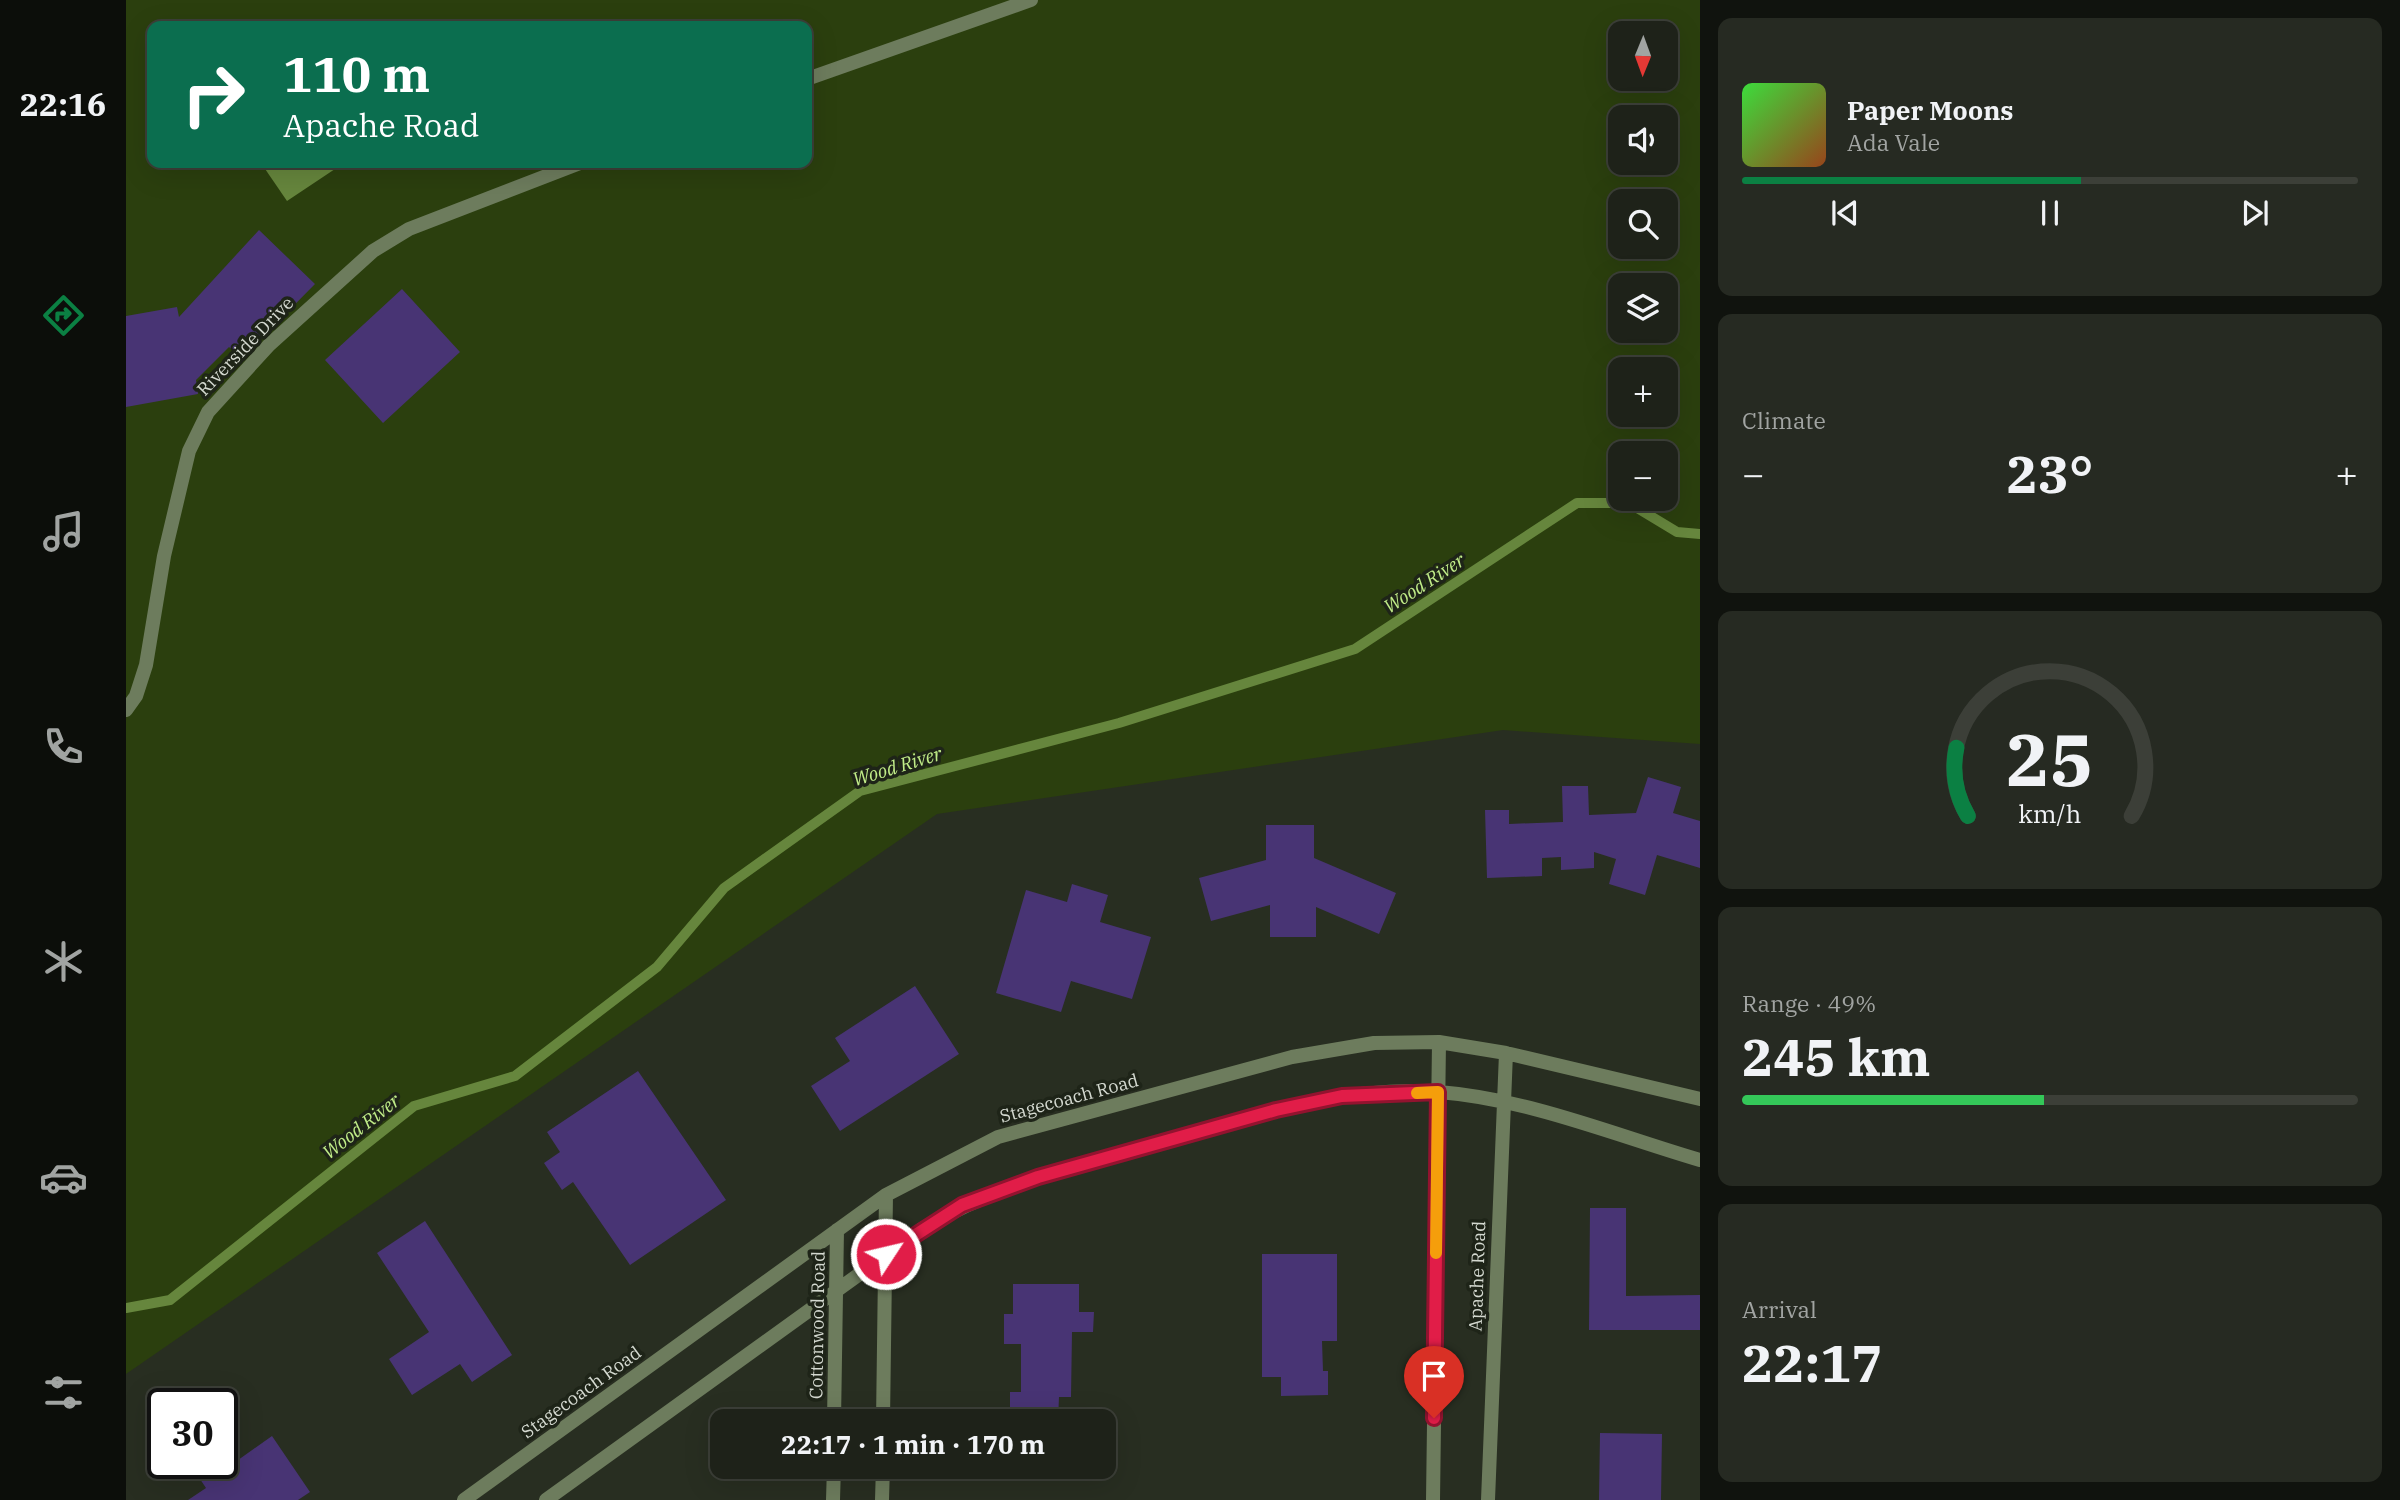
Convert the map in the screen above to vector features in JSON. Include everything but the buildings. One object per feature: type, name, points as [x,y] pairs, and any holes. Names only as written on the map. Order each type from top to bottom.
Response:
[{"type":"street","points":[[812,77],[1031,0]]},
{"type":"street","name":"Riverside Drive","points":[[126,710],[135,696],[146,665],[164,556],[189,451],[208,412],[269,345],[373,251],[409,229],[567,168]]},
{"type":"street","points":[[1433,1500],[1439,1042]]},
{"type":"street","name":"Stagecoach Road","points":[[464,1500],[886,1195],[998,1137],[1292,1057],[1374,1044],[1439,1042],[1506,1053],[1700,1099]]},
{"type":"street","name":"Apache Road","points":[[1488,1500],[1506,1053]]},
{"type":"street","points":[[546,1500],[886,1254],[962,1205],[1038,1177],[1328,1098],[1438,1092],[1503,1101],[1700,1160]]},
{"type":"street","points":[[883,1409],[886,1195]]},
{"type":"street","name":"Cottonwood Road","points":[[834,1409],[837,1230]]},
{"type":"street","points":[[833,1500],[834,1479]]},
{"type":"street","points":[[882,1500],[883,1479]]},
{"type":"shaded area","points":[[126,0],[1700,0],[1700,744],[1503,730],[937,814],[126,1374]]},
{"type":"shaded area","points":[[264,168],[336,168],[287,201]]},
{"type":"waterway","name":"Wood River","points":[[126,1308],[170,1300],[414,1106],[515,1076],[657,967],[724,888],[860,791],[1119,723],[1355,649],[1577,503],[1629,503],[1677,532],[1700,534]]},
{"type":"slow traffic","points":[[1417,1093],[1438,1092],[1436,1253]]},
{"type":"route","points":[[886,1254],[962,1205],[1038,1177],[1276,1110],[1342,1096],[1438,1092],[1434,1418]]}]
